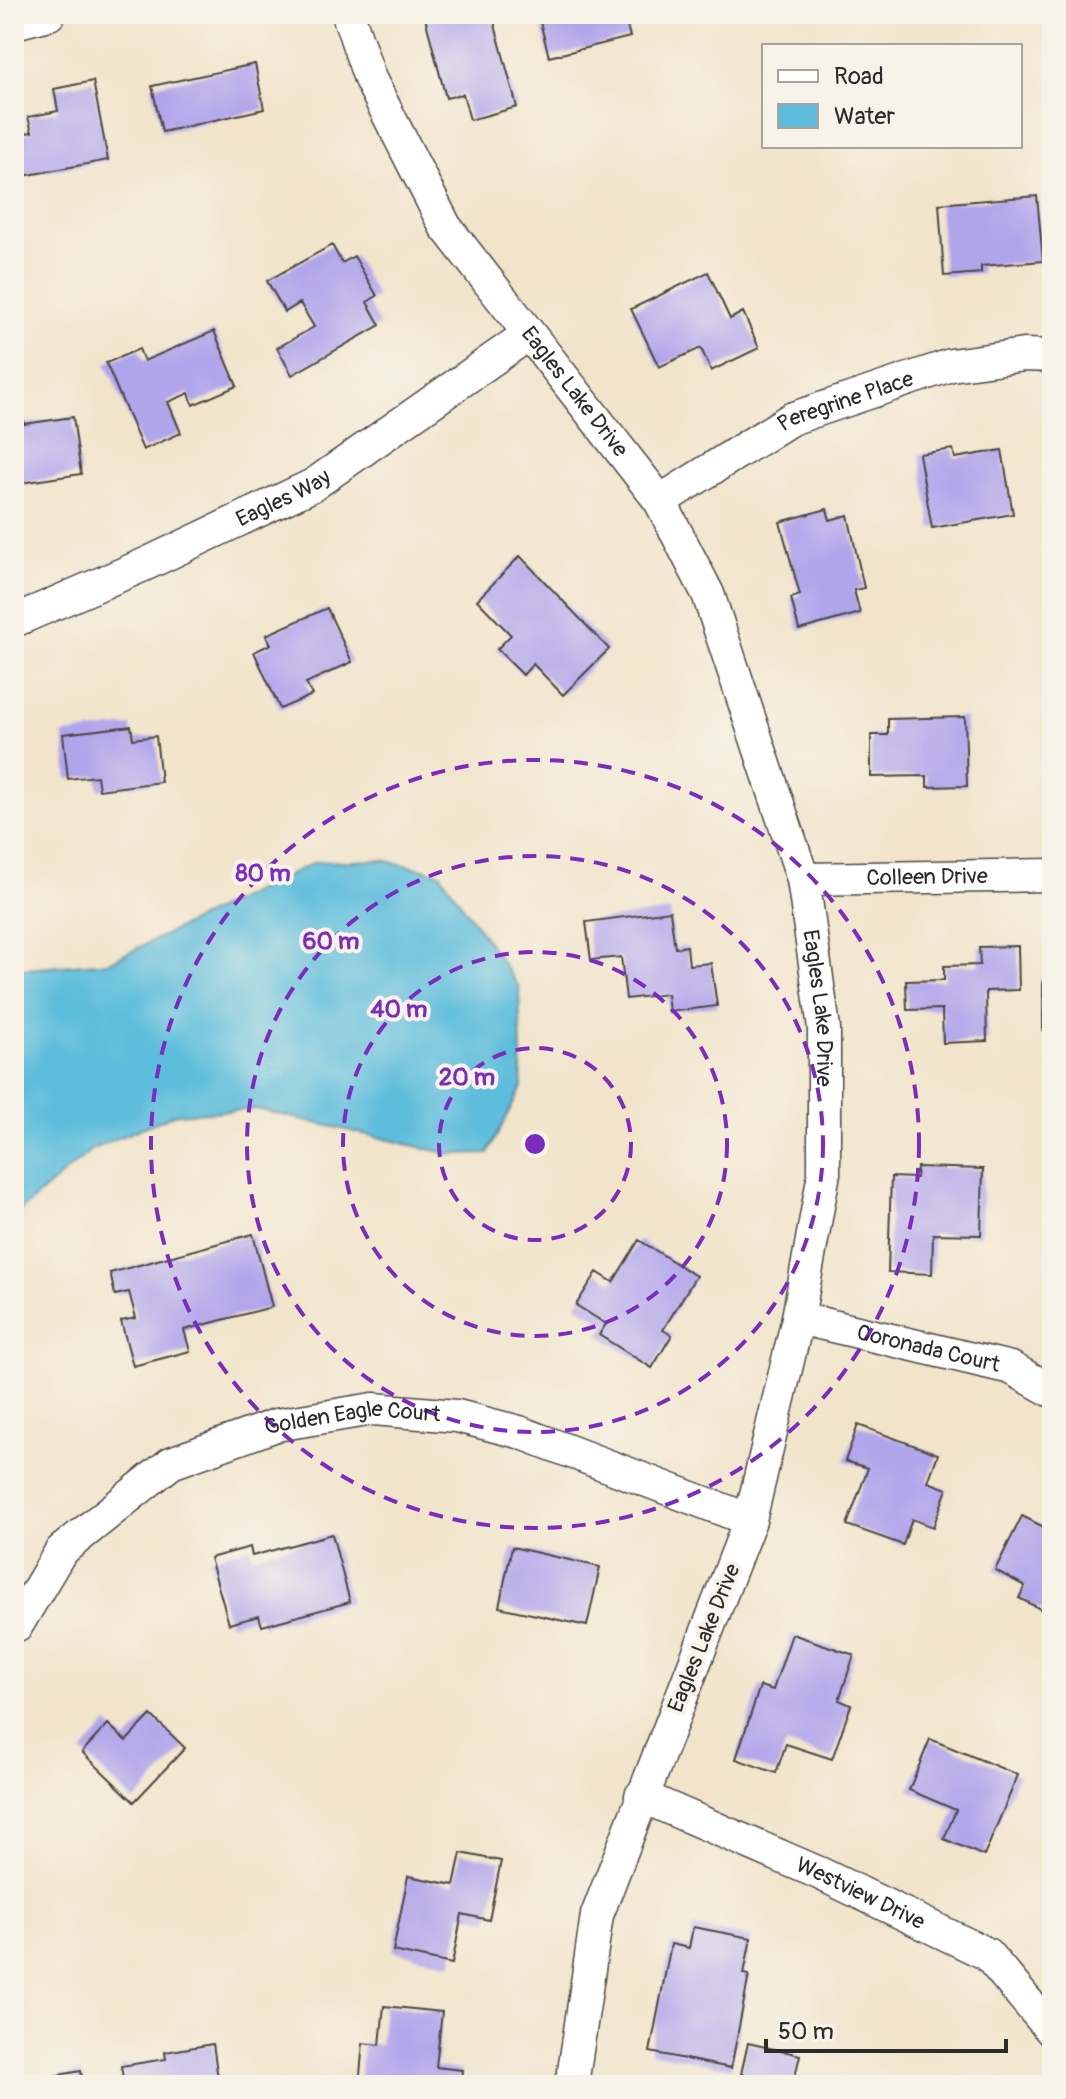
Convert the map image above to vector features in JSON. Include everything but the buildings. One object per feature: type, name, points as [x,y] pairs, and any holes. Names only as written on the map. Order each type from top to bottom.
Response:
[{"type":"street","points":[[14,23],[49,14]]},
{"type":"street","name":"Eagles Lake Drive","points":[[348,14],[370,79],[445,226],[660,501],[708,594],[803,879],[824,1028],[824,1173],[798,1318],[750,1520],[597,1915],[572,2085]]},
{"type":"street","name":"Eagles Way","points":[[14,621],[146,564],[313,485],[529,334]]},
{"type":"street","name":"Peregrine Place","points":[[660,501],[791,419],[951,365],[1024,355],[1052,356]]},
{"type":"street","name":"Colleen Drive","points":[[803,879],[1052,875]]},
{"type":"street","name":"Coronada Court","points":[[798,1318],[1011,1368],[1052,1391]]},
{"type":"street","name":"Golden Eagle Court","points":[[17,1625],[61,1551],[171,1463],[276,1425],[373,1409],[457,1416],[519,1432],[750,1520]]},
{"type":"street","name":"Westview Drive","points":[[641,1796],[819,1873],[987,1954],[1052,2031]]},
{"type":"water","points":[[383,860],[440,873],[519,987],[522,1087],[488,1153],[450,1154],[256,1109],[175,1114],[92,1149],[14,1216],[14,970],[109,962],[315,862]]}]
